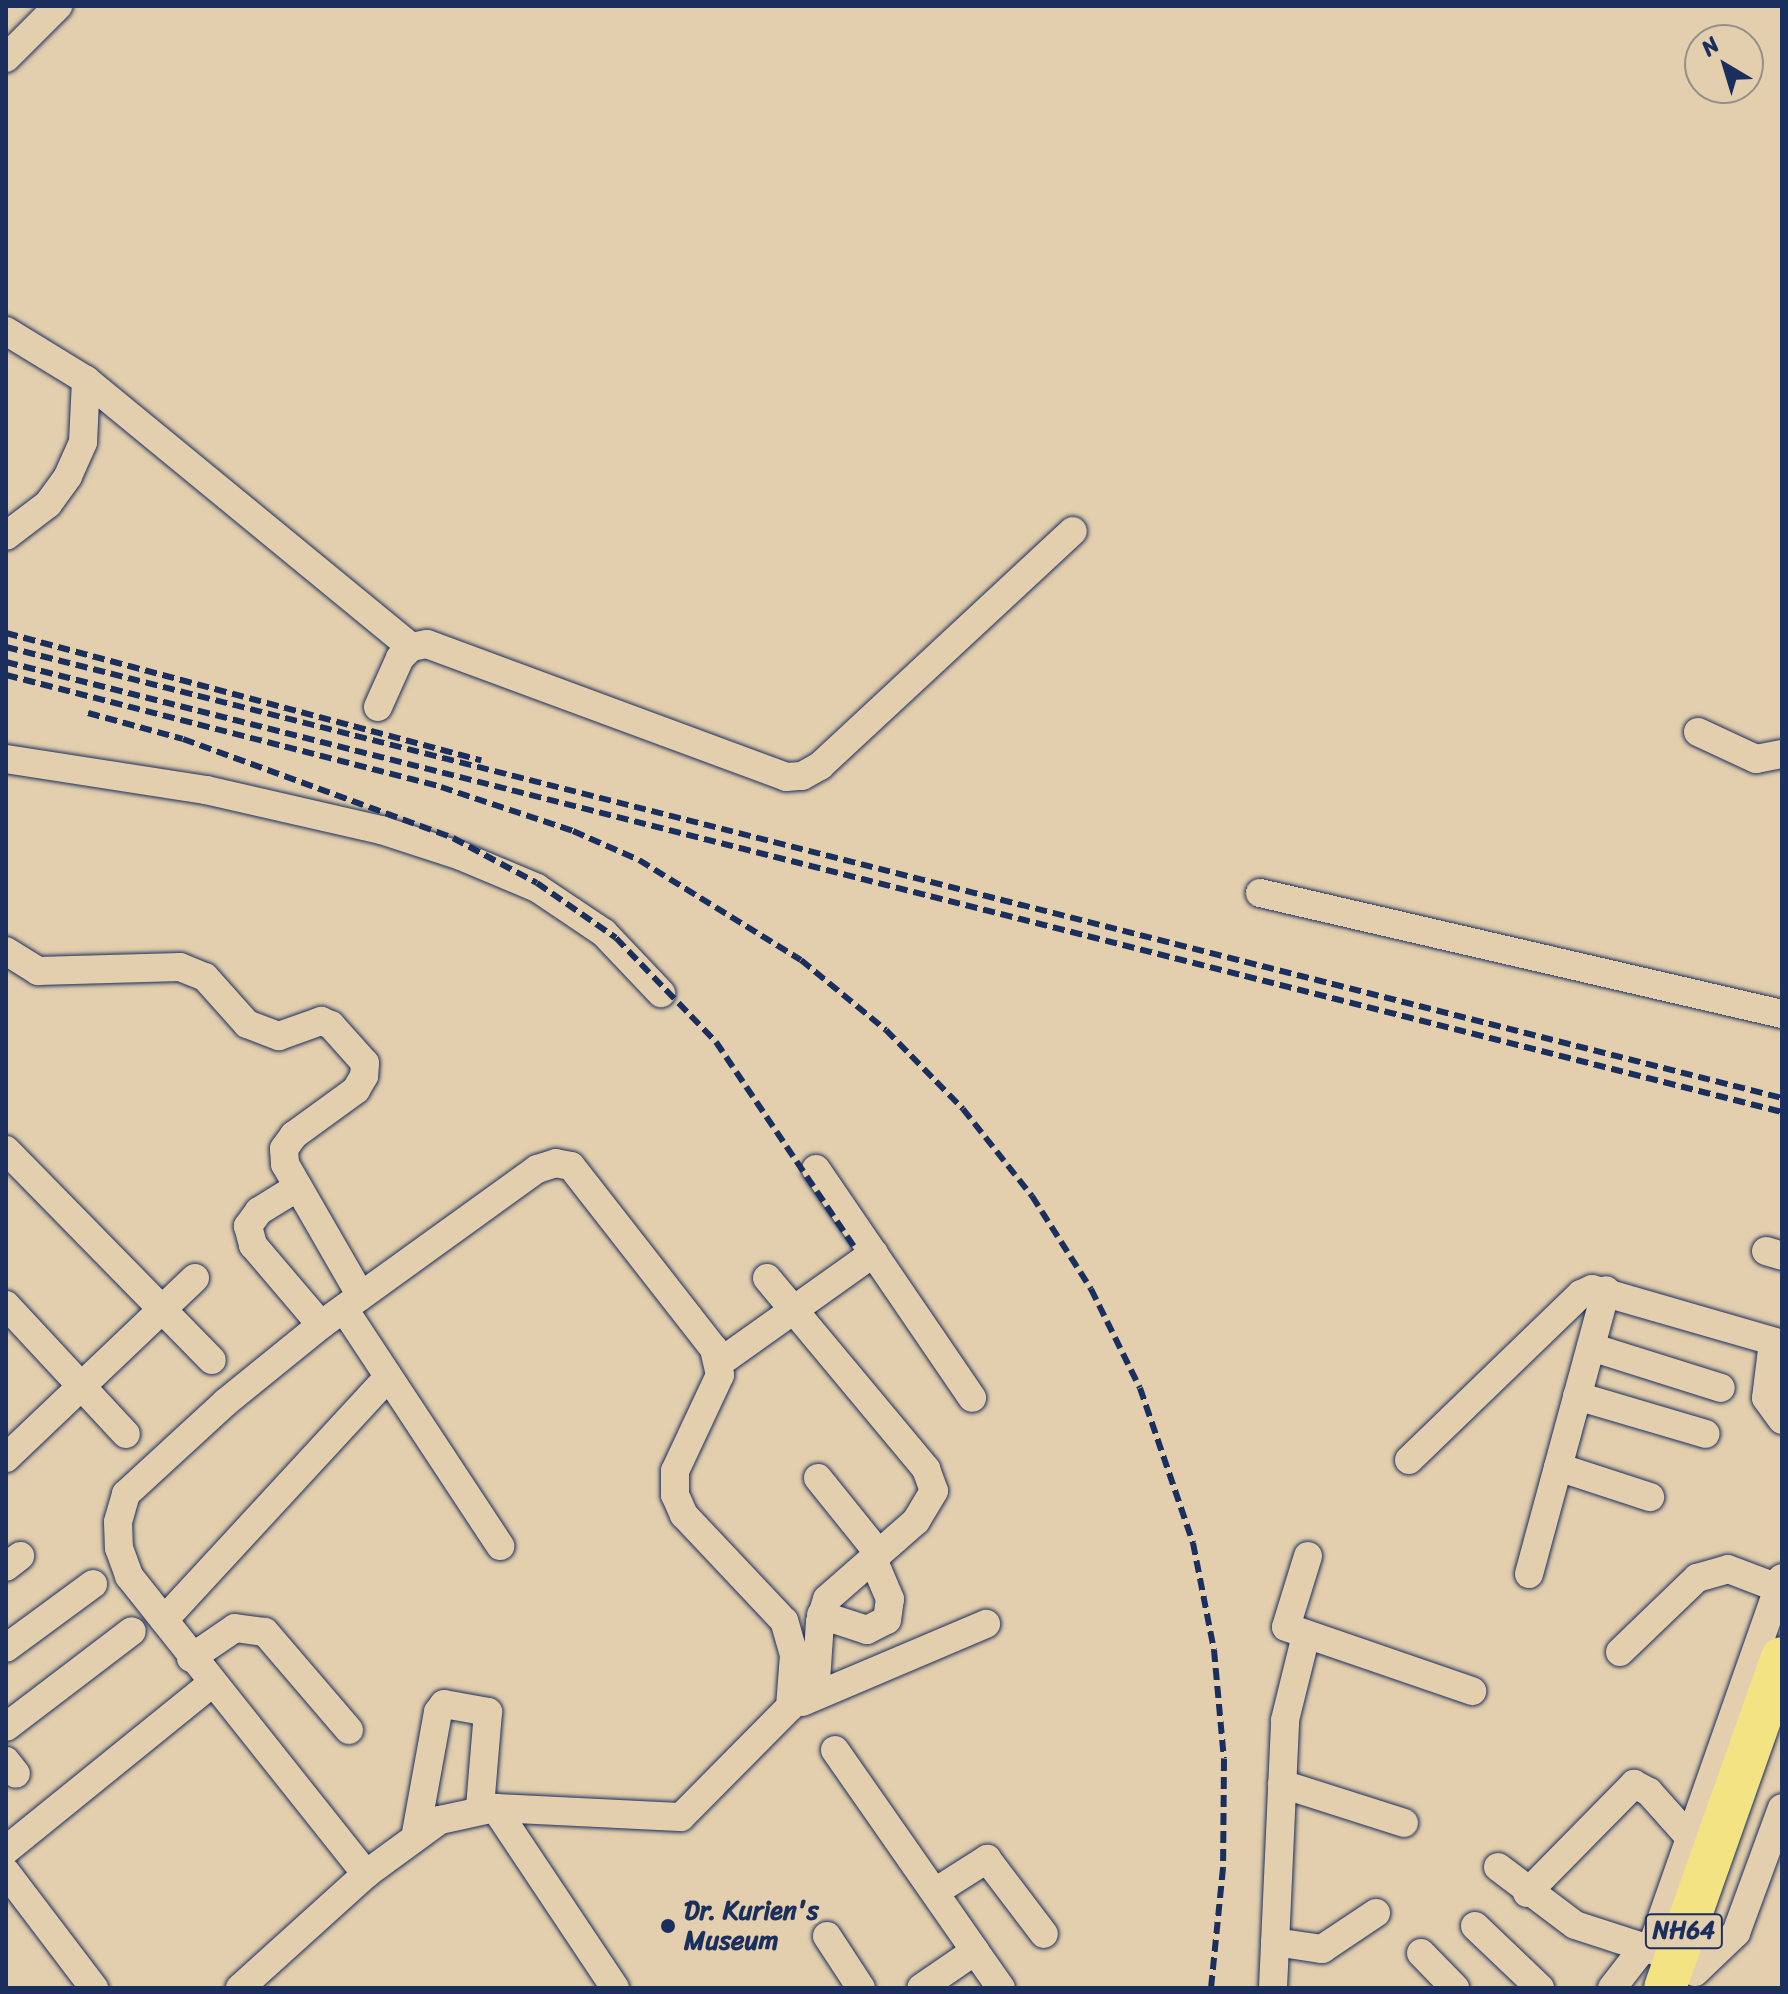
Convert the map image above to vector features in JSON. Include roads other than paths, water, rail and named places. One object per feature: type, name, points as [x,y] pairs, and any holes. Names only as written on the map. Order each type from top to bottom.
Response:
[{"type":"highway","name":"NH64","points":[[1674,1967],[1707,1865],[1782,1658]]},
{"type":"highway","name":"NH64","points":[[1707,1865],[1782,1728]]},
{"type":"street","points":[[6,58],[46,10]]},
{"type":"street","points":[[6,331],[86,380],[411,647]]},
{"type":"street","points":[[6,536],[48,504],[68,476],[83,442],[86,380]]},
{"type":"street","points":[[378,707],[400,658],[411,647],[427,644],[483,661],[591,707],[708,744],[786,777],[802,776],[820,766],[1073,531]]},
{"type":"street","points":[[1698,732],[1756,759],[1782,754]]},
{"type":"street","points":[[6,759],[206,790],[381,830],[461,856],[537,888],[604,933],[661,993]]},
{"type":"street","points":[[1260,893],[1782,1014]]},
{"type":"street","points":[[6,951],[38,971],[180,967],[205,977],[247,1024],[279,1036],[321,1021],[331,1025],[365,1063],[364,1076],[356,1090],[294,1135],[284,1149],[285,1164],[388,1377],[500,1546]]},
{"type":"street","points":[[6,1150],[212,1360]]},
{"type":"street","points":[[366,1874],[201,1672],[129,1576],[119,1548],[118,1522],[126,1494],[203,1421],[321,1325],[537,1169],[556,1163],[571,1166],[714,1349],[719,1363],[714,1392],[675,1471],[675,1495],[684,1515],[784,1621],[802,1702]]},
{"type":"street","points":[[816,1169],[972,1398]]},
{"type":"street","points":[[298,1187],[259,1211],[248,1226],[253,1245],[321,1325]]},
{"type":"street","points":[[719,1363],[874,1253]]},
{"type":"street","points":[[6,1458],[195,1278]]},
{"type":"street","points":[[767,1278],[926,1469],[934,1491],[916,1521],[827,1599],[802,1702]]},
{"type":"street","points":[[1529,1574],[1606,1290]]},
{"type":"street","points":[[1409,1460],[1581,1294],[1606,1290],[1778,1343],[1766,1398],[1782,1420]]},
{"type":"street","points":[[6,1305],[126,1434]]},
{"type":"street","points":[[1591,1347],[1721,1388]]},
{"type":"street","points":[[164,1620],[388,1377]]},
{"type":"street","points":[[1577,1396],[1706,1434]]},
{"type":"street","points":[[1558,1467],[1650,1497]]},
{"type":"street","points":[[818,1478],[876,1556],[890,1599],[887,1620],[867,1630],[821,1615]]},
{"type":"street","points":[[1308,1556],[1284,1621],[1306,1635],[1472,1691]]},
{"type":"street","points":[[1620,1652],[1704,1575],[1728,1569],[1780,1583],[1707,1865],[1674,1967]]},
{"type":"street","points":[[6,1648],[93,1584]]},
{"type":"street","points":[[240,1988],[416,1833],[460,1812],[488,1808],[681,1817],[802,1702],[986,1624]]},
{"type":"street","points":[[6,1850],[201,1672],[235,1628],[265,1632],[349,1730]]},
{"type":"street","points":[[6,1727],[132,1631]]},
{"type":"street","points":[[1273,1988],[1288,1694],[1306,1635]]},
{"type":"street","points":[[6,1829],[201,1672]]},
{"type":"street","points":[[416,1833],[438,1712],[444,1704],[488,1712],[488,1808],[615,1988]]},
{"type":"street","points":[[835,1750],[1001,1988]]},
{"type":"street","points":[[1282,1784],[1404,1823]]},
{"type":"street","points":[[1527,1893],[1634,1784],[1649,1792],[1707,1865]]},
{"type":"street","points":[[1612,1988],[1674,1967],[1736,1933],[1782,1808]]},
{"type":"street","points":[[935,1892],[987,1859],[1044,1934]]},
{"type":"street","points":[[1498,1867],[1527,1893],[1575,1925],[1674,1967]]},
{"type":"street","points":[[6,1872],[94,1988]]},
{"type":"street","points":[[1275,1942],[1322,1949],[1376,1913]]},
{"type":"street","points":[[1475,1926],[1540,1988]]},
{"type":"street","points":[[827,1936],[861,1988]]},
{"type":"street","points":[[921,1988],[975,1951]]},
{"type":"street","points":[[1421,1953],[1455,1988]]},
{"type":"railway","points":[[6,633],[481,760]]},
{"type":"railway","points":[[6,647],[1782,1098]]},
{"type":"railway","points":[[6,662],[1782,1112]]},
{"type":"railway","points":[[6,675],[441,787],[573,831],[639,860],[801,960],[886,1030],[963,1109],[1032,1196],[1091,1289],[1140,1388],[1193,1543],[1214,1650],[1224,1759],[1223,1868],[1211,1988]]},
{"type":"railway","points":[[88,713],[183,739],[453,838],[537,883],[616,938],[716,1042],[857,1251]]},
{"type":"place","name":"Dr. Kurien's Museum","points":[[668,1926]]}]
